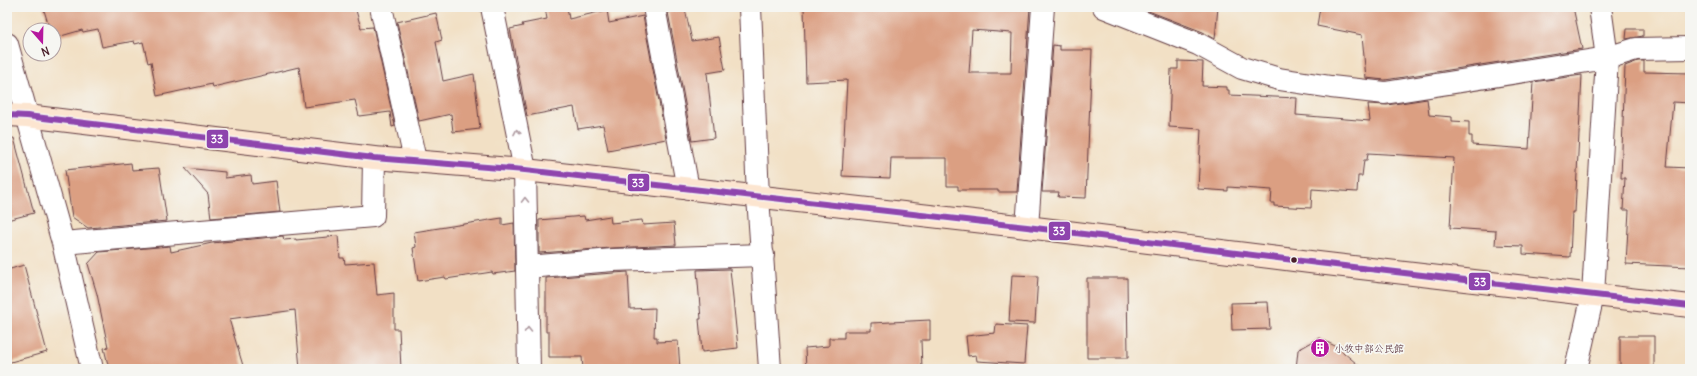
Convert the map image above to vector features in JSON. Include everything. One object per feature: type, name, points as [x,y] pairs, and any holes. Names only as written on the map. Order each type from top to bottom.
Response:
[{"type":"main road","points":[[17,115],[374,158],[415,160],[525,170],[1028,227],[1690,306]]},
{"type":"street","points":[[381,7],[415,160]]},
{"type":"street","points":[[492,7],[525,170],[529,369]]},
{"type":"street","points":[[654,7],[688,189]]},
{"type":"street","points":[[750,7],[758,197],[770,369]]},
{"type":"street","points":[[1028,227],[1043,7]]},
{"type":"street","points":[[1104,7],[1198,44],[1242,68],[1279,79],[1331,88],[1385,93],[1607,58],[1636,49],[1690,48]]},
{"type":"street","points":[[1576,369],[1593,295],[1607,58],[1600,7]]},
{"type":"street","points":[[7,44],[17,115],[63,243],[92,369]]},
{"type":"street","points":[[63,243],[373,216],[374,158]]},
{"type":"street","points":[[527,267],[613,260],[763,255]]},
{"type":"building","points":[[43,7],[355,7],[361,28],[373,27],[395,126],[392,127],[390,112],[359,116],[355,100],[304,107],[299,67],[213,87],[212,84],[157,96],[151,62],[148,63],[143,42],[135,44],[134,41],[102,47],[98,29],[83,32],[82,30],[62,36],[62,22],[48,22]]},
{"type":"building","points":[[545,7],[567,7],[569,19],[607,10],[609,23],[643,16],[666,139],[608,150],[603,125],[578,129],[574,107],[527,116],[510,29],[523,26],[522,24],[547,19]]},
{"type":"building","points":[[804,7],[1030,7],[1017,192],[998,192],[998,190],[958,190],[958,186],[947,186],[947,158],[891,158],[890,178],[842,176],[847,80],[806,82]],"holes":[[[972,30],[1012,33],[1011,73],[969,73]]]},
{"type":"building","points":[[1138,7],[1218,7],[1215,39],[1203,32]]},
{"type":"building","points":[[1320,7],[1573,7],[1582,49],[1385,80],[1366,78],[1362,35],[1317,26]]},
{"type":"building","points":[[685,9],[692,41],[719,37],[725,70],[707,73],[714,138],[692,141],[668,12]]},
{"type":"building","points":[[436,13],[442,40],[436,42],[443,81],[474,74],[480,129],[453,132],[451,114],[419,121],[397,22]]},
{"type":"building","points":[[1627,29],[1643,29],[1643,36],[1626,39]]},
{"type":"building","points":[[1053,45],[1060,46],[1060,50],[1092,50],[1086,198],[1058,197],[1059,192],[1042,192]]},
{"type":"building","points":[[1178,61],[1203,62],[1202,86],[1227,87],[1227,90],[1229,90],[1229,95],[1297,98],[1296,115],[1370,121],[1368,104],[1387,105],[1427,99],[1429,115],[1452,117],[1452,121],[1469,122],[1469,136],[1472,136],[1472,145],[1529,149],[1533,82],[1582,75],[1575,212],[1572,212],[1570,257],[1523,254],[1523,246],[1495,245],[1496,231],[1450,228],[1454,158],[1368,153],[1367,160],[1364,160],[1362,176],[1358,176],[1357,192],[1312,189],[1311,208],[1274,206],[1274,203],[1271,203],[1272,190],[1228,187],[1228,191],[1198,189],[1201,129],[1169,127],[1171,69],[1178,69]]},
{"type":"building","points":[[1638,61],[1644,61],[1644,72],[1690,73],[1690,103],[1673,102],[1667,167],[1690,168],[1690,267],[1626,264],[1629,210],[1623,210],[1625,178],[1621,178],[1625,66]]},
{"type":"building","points":[[14,138],[34,213],[7,220],[7,139]]},
{"type":"building","points":[[131,163],[132,170],[159,168],[167,221],[88,228],[72,217],[65,170]]},
{"type":"building","points":[[185,168],[225,172],[225,178],[251,175],[252,184],[276,181],[280,212],[211,218],[208,194]]},
{"type":"building","points":[[584,216],[585,220],[610,216],[611,223],[642,220],[643,225],[674,223],[676,245],[539,253],[539,220]]},
{"type":"building","points":[[502,218],[502,225],[514,223],[515,271],[493,274],[492,272],[446,279],[445,277],[418,281],[413,248],[416,247],[414,232]]},
{"type":"building","points":[[283,236],[284,240],[296,240],[338,236],[340,258],[344,258],[345,264],[374,262],[377,295],[394,293],[394,329],[399,329],[401,369],[300,369],[295,310],[229,319],[244,369],[109,369],[104,348],[108,347],[97,294],[88,264],[99,252],[170,246],[171,252],[212,243]]},
{"type":"building","points":[[24,265],[47,352],[7,363],[7,270]]},
{"type":"building","points":[[730,269],[738,348],[702,352],[697,270]]},
{"type":"building","points":[[628,272],[630,309],[655,308],[654,337],[657,337],[657,342],[678,341],[680,369],[583,369],[582,357],[549,357],[549,332],[546,332],[546,278]]},
{"type":"building","points":[[1012,275],[1038,276],[1035,323],[1009,322]]},
{"type":"building","points":[[1087,278],[1127,278],[1128,358],[1087,358]]},
{"type":"building","points":[[1268,302],[1270,329],[1232,330],[1231,303]]},
{"type":"building","points":[[930,320],[930,340],[921,340],[922,369],[806,369],[805,348],[829,346],[829,338],[844,338],[844,331],[871,331],[871,323]]},
{"type":"building","points":[[996,324],[1027,326],[1024,364],[977,361],[976,355],[968,356],[966,336],[995,333]]},
{"type":"building","points":[[1620,336],[1654,336],[1654,369],[1620,369]]},
{"type":"building","points":[[1319,338],[1337,347],[1363,369],[1296,369],[1298,350]]},
{"type":"transit line","name":"33","points":[[7,115],[27,116],[374,158],[525,170],[1027,227],[1318,263],[1690,306]]},
{"type":"place","name":"小牧中部公民館","points":[[1320,348]]}]
